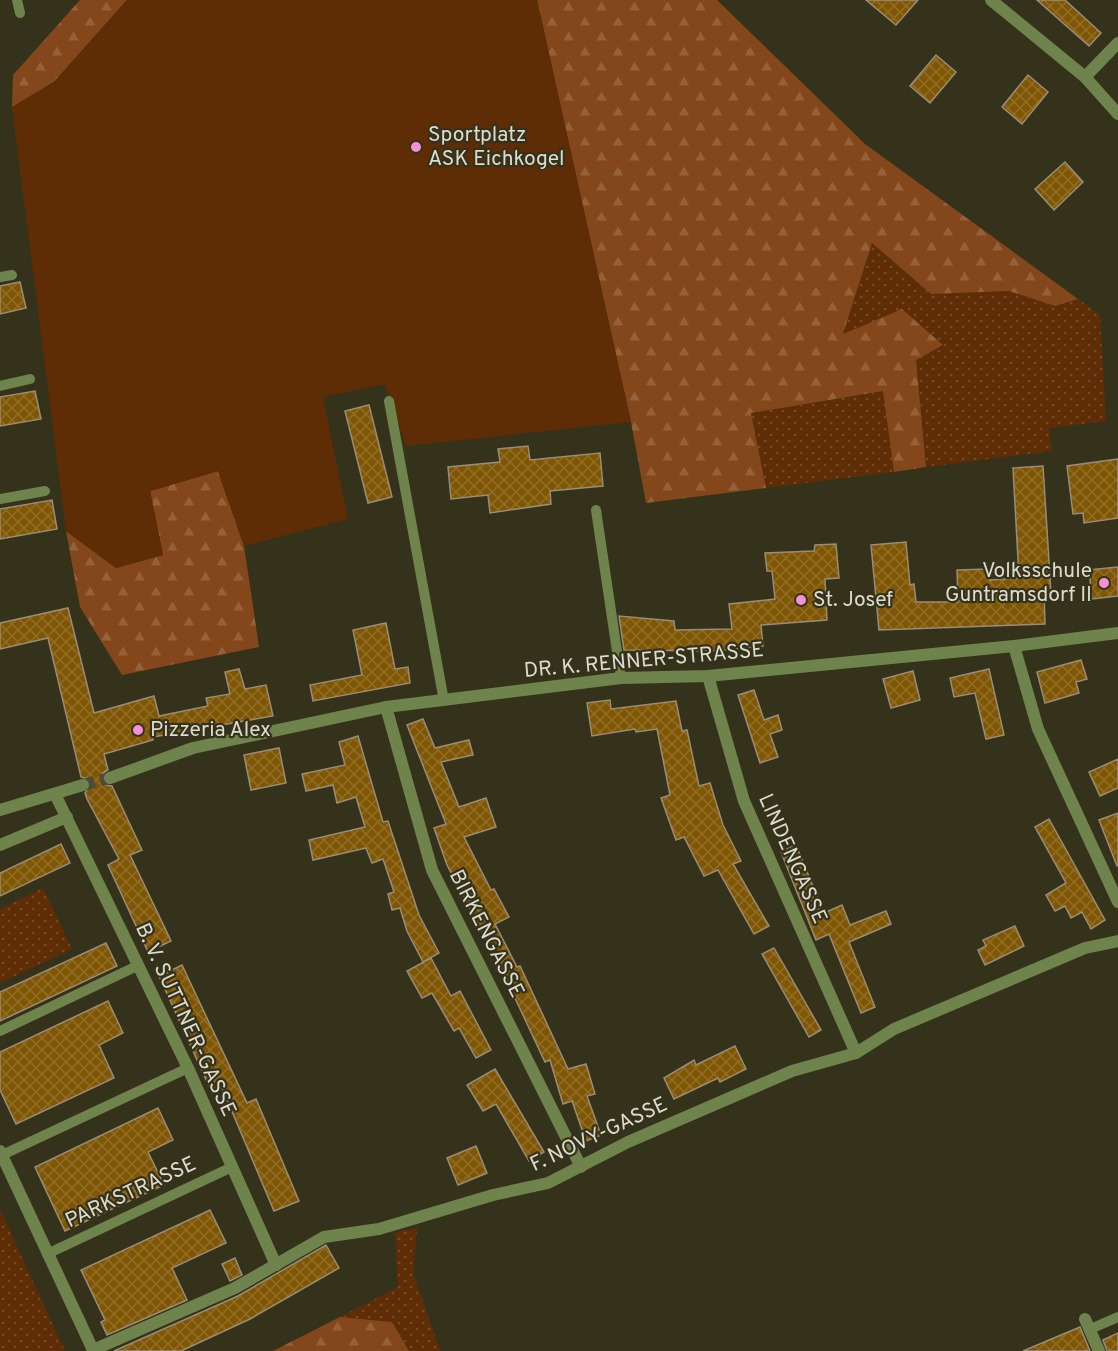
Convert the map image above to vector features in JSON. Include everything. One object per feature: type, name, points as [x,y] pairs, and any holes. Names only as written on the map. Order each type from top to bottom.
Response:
[{"type":"street","points":[[991,0],[1085,77],[1118,114]]},
{"type":"street","points":[[1085,77],[1118,43]]},
{"type":"street","name":"DR. K. RENNER-STRASSE","points":[[110,778],[193,748],[386,708],[621,678],[708,676],[1014,646],[1118,633]]},
{"type":"street","points":[[1014,646],[1038,729],[1118,902]]},
{"type":"street","name":"LINDENGASSE","points":[[708,676],[744,801],[856,1053]]},
{"type":"street","name":"BIRKENGASSE","points":[[386,708],[432,870],[581,1167]]},
{"type":"street","points":[[0,810],[83,785]]},
{"type":"street","name":"B. V. SUTTNER-GASSE","points":[[55,794],[188,1068],[276,1265]]},
{"type":"street","points":[[0,845],[67,817]]},
{"type":"street","name":"F. NOVY-GASSE","points":[[93,1351],[235,1288],[324,1238],[379,1229],[493,1195],[525,1190],[548,1183],[628,1142],[792,1071],[856,1053],[894,1029],[1085,948],[1118,941]]},
{"type":"street","name":"PARKSTRASSE","points":[[1,1153],[93,1351]]},
{"type":"street","points":[[1090,1323],[1099,1351]]},
{"type":"lane","points":[[17,0],[20,13]]},
{"type":"lane","points":[[0,277],[12,275]]},
{"type":"lane","points":[[0,386],[30,379]]},
{"type":"lane","points":[[389,401],[444,701]]},
{"type":"lane","points":[[0,499],[45,491]]},
{"type":"lane","points":[[596,510],[621,678]]},
{"type":"lane","points":[[0,1031],[137,966]]},
{"type":"lane","name":"PARKSTRASSE","points":[[1,1153],[188,1068]]},
{"type":"lane","name":"PARKSTRASSE","points":[[47,1254],[232,1167]]},
{"type":"lane","points":[[1090,1323],[1118,1317]]},
{"type":"shaded area","points":[[127,0],[537,0],[631,422],[406,446],[385,384],[323,397],[348,519],[244,546],[218,471],[150,491],[163,555],[116,568],[66,531],[12,107],[54,82]]},
{"type":"shaded area","points":[[872,243],[931,294],[1009,291],[1055,306],[1078,299],[1100,315],[1106,421],[1049,428],[1052,451],[926,467],[916,359],[942,345],[843,334]]},
{"type":"shaded area","points":[[884,391],[894,472],[766,488],[751,413]]},
{"type":"shaded area","points":[[43,888],[72,949],[0,983],[0,909]]},
{"type":"shaded area","points":[[0,1210],[65,1351],[0,1351]]},
{"type":"shaded area","points":[[417,1228],[413,1272],[440,1351],[409,1351],[392,1322],[340,1317],[398,1287],[395,1232]]},
{"type":"green space","points":[[80,0],[127,0],[54,82],[12,107],[13,75]]},
{"type":"green space","points":[[537,0],[717,0],[865,144],[1078,299],[1055,306],[1009,291],[931,294],[872,243],[843,334],[902,309],[943,345],[916,360],[926,467],[894,472],[883,391],[751,413],[766,488],[646,503],[631,422]]},
{"type":"green space","points":[[218,471],[244,546],[259,647],[122,675],[80,607],[66,531],[116,568],[163,555],[150,491]]},
{"type":"green space","points":[[340,1317],[392,1322],[409,1351],[273,1351]]},
{"type":"building","points":[[866,0],[918,0],[896,25]]},
{"type":"building","points":[[1037,0],[1065,0],[1101,33],[1089,46]]},
{"type":"building","points":[[936,55],[956,72],[930,103],[910,86]]},
{"type":"building","points":[[1028,75],[1048,92],[1022,124],[1002,107]]},
{"type":"building","points":[[1065,162],[1083,182],[1054,210],[1035,189]]},
{"type":"building","points":[[20,282],[26,308],[0,314],[0,286]]},
{"type":"building","points":[[35,391],[41,419],[0,426],[0,397]]},
{"type":"building","points":[[369,405],[392,497],[368,503],[345,411]]},
{"type":"building","points":[[528,446],[530,460],[600,453],[603,486],[550,491],[551,504],[490,513],[488,495],[451,499],[448,467],[500,462],[498,449]]},
{"type":"building","points":[[1118,459],[1118,518],[1084,523],[1083,513],[1073,514],[1067,466]]},
{"type":"building","points":[[1043,466],[1051,593],[1044,593],[1045,624],[879,630],[871,545],[906,542],[910,585],[914,584],[916,602],[958,602],[957,570],[990,569],[990,580],[1019,578],[1013,468]]},
{"type":"building","points":[[52,500],[57,529],[0,539],[0,509]]},
{"type":"building","points":[[836,544],[839,578],[825,579],[827,620],[761,625],[763,646],[715,651],[624,650],[619,616],[674,621],[675,630],[732,629],[729,604],[775,599],[772,571],[767,571],[765,553],[814,551],[815,545]]},
{"type":"building","name":"Volksschule Guntramsdorf II","points":[[1118,567],[1118,596],[1092,599],[1089,570]]},
{"type":"building","points":[[68,608],[94,713],[154,696],[159,716],[208,706],[206,698],[230,694],[225,672],[239,669],[245,689],[266,685],[273,716],[153,737],[153,740],[104,754],[108,770],[103,773],[102,780],[105,785],[112,786],[142,850],[130,855],[171,941],[148,952],[108,865],[119,859],[85,793],[91,783],[88,779],[81,777],[48,638],[0,649],[0,623]]},
{"type":"building","points":[[386,623],[395,669],[408,667],[410,683],[313,701],[310,685],[362,675],[353,630]]},
{"type":"building","points":[[1081,660],[1087,679],[1076,682],[1079,693],[1045,703],[1037,672]]},
{"type":"building","points":[[989,669],[1004,735],[986,739],[975,693],[954,697],[950,678]]},
{"type":"building","points":[[913,671],[920,700],[891,708],[883,679]]},
{"type":"building","points":[[754,690],[764,720],[778,715],[782,730],[770,734],[778,757],[760,763],[738,695]]},
{"type":"building","points":[[610,700],[611,709],[676,701],[682,731],[687,730],[699,786],[710,783],[723,825],[741,861],[733,864],[769,926],[754,934],[718,870],[704,876],[684,837],[676,840],[661,798],[670,795],[657,729],[636,732],[635,729],[592,736],[587,703]]},
{"type":"building","points":[[423,719],[435,748],[469,740],[473,755],[441,762],[459,807],[486,798],[496,827],[464,837],[491,890],[494,889],[509,917],[495,924],[517,967],[520,966],[568,1069],[586,1064],[595,1094],[587,1096],[601,1135],[586,1141],[572,1101],[563,1104],[550,1060],[545,1062],[499,964],[447,865],[434,828],[446,824],[407,725]]},
{"type":"building","points":[[358,736],[383,822],[388,821],[419,915],[439,953],[423,962],[407,931],[400,908],[392,910],[388,894],[394,892],[383,859],[372,863],[366,848],[313,860],[309,840],[365,827],[356,797],[337,803],[333,785],[306,791],[302,774],[345,765],[339,742]]},
{"type":"building","points":[[279,748],[286,783],[251,790],[244,755]]},
{"type":"building","points":[[1118,759],[1118,788],[1100,796],[1089,772]]},
{"type":"building","points":[[1118,813],[1118,865],[1117,866],[1099,820]]},
{"type":"building","points":[[1049,819],[1105,920],[1091,929],[1082,912],[1071,918],[1065,906],[1055,911],[1046,895],[1066,883],[1035,827]]},
{"type":"building","points":[[61,844],[70,863],[0,896],[0,873]]},
{"type":"building","points":[[796,845],[824,913],[842,905],[850,925],[886,911],[891,924],[849,942],[875,1007],[861,1013],[829,934],[816,940],[781,852]]},
{"type":"building","points":[[1015,926],[1024,946],[985,965],[978,950],[986,946],[983,940]]},
{"type":"building","points":[[106,943],[117,966],[0,1021],[0,992]]},
{"type":"building","points":[[774,948],[821,1030],[809,1037],[762,954]]},
{"type":"building","points":[[431,958],[451,996],[460,991],[491,1050],[476,1058],[459,1028],[454,1031],[432,993],[422,998],[407,971]]},
{"type":"building","points":[[182,965],[247,1103],[256,1099],[299,1201],[274,1211],[222,1088],[212,1093],[159,976]]},
{"type":"building","points":[[108,1001],[123,1033],[99,1045],[114,1078],[16,1124],[0,1090],[0,1052]]},
{"type":"building","points":[[735,1046],[746,1069],[720,1082],[718,1078],[674,1099],[664,1078],[694,1060],[696,1065]]},
{"type":"building","points":[[495,1069],[544,1152],[529,1161],[496,1104],[483,1111],[467,1085]]},
{"type":"building","points":[[158,1108],[173,1140],[148,1152],[164,1185],[65,1231],[35,1167]]},
{"type":"building","points":[[476,1146],[487,1173],[458,1185],[447,1158]]},
{"type":"building","points":[[210,1210],[226,1243],[172,1268],[187,1300],[107,1335],[101,1322],[105,1320],[81,1270]]},
{"type":"building","points":[[326,1245],[339,1268],[250,1319],[181,1351],[114,1351],[238,1296]]},
{"type":"building","points":[[235,1258],[242,1275],[230,1281],[222,1264]]},
{"type":"building","points":[[1080,1327],[1090,1351],[1023,1351]]},
{"type":"building","points":[[1118,1333],[1118,1351],[1107,1351],[1103,1340]]},
{"type":"tunnel","points":[[83,785],[110,778]]},
{"type":"place","name":"Sportplatz ASK Eichkogel","points":[[416,147]]},
{"type":"place","name":"Volksschule Guntramsdorf II","points":[[1104,583]]},
{"type":"place","name":"St. Josef","points":[[801,600]]},
{"type":"place","name":"Pizzeria Alex","points":[[138,730]]}]
